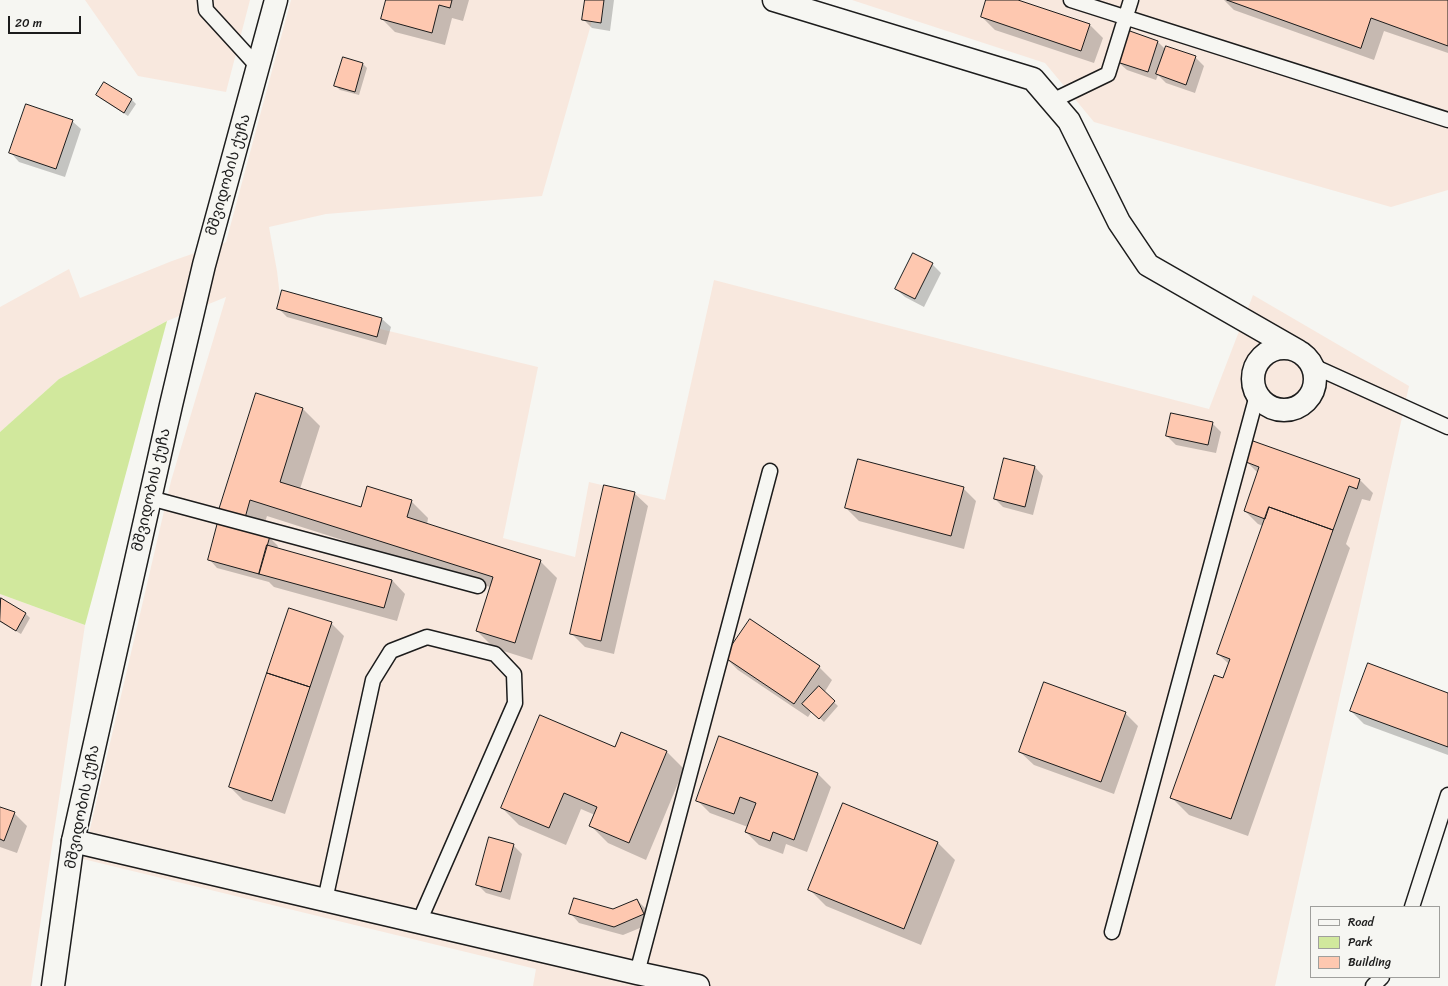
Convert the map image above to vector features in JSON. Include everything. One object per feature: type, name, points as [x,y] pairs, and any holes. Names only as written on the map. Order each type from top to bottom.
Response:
[{"type":"street","name":"მშვიდობის ქუჩა","points":[[53,986],[73,842],[150,498],[204,265],[259,68],[276,0]]},
{"type":"street","points":[[774,0],[1033,79],[1069,121],[1119,222],[1148,265],[1305,358],[1315,376],[1314,387],[1310,396],[1303,404],[1293,409],[1282,410],[1272,408],[1257,395],[1253,376],[1256,366],[1261,358],[1278,348],[1288,348],[1305,358]]},
{"type":"street","points":[[73,842],[698,986]]},
{"type":"lane","points":[[204,0],[206,10],[259,68]]},
{"type":"lane","points":[[1071,0],[1448,120]]},
{"type":"lane","points":[[1052,101],[1108,74],[1131,0]]},
{"type":"lane","points":[[1305,358],[1448,427]]},
{"type":"lane","points":[[1112,932],[1257,395]]},
{"type":"lane","points":[[637,973],[770,471]]},
{"type":"lane","points":[[150,498],[478,586]]},
{"type":"lane","points":[[325,900],[372,680],[391,651],[427,637],[495,654],[514,674],[515,703],[419,922]]},
{"type":"lane","points":[[1412,906],[1448,795]]},
{"type":"lane","points":[[1374,986],[1381,978]]},
{"type":"shaded area","points":[[85,0],[250,0],[226,92],[138,76]]},
{"type":"shaded area","points":[[291,0],[598,0],[542,196],[326,214],[269,227],[277,271],[281,305],[538,367],[503,538],[575,557],[589,482],[665,500],[714,280],[1209,409],[1253,295],[1409,386],[1275,986],[533,986],[536,969],[83,859],[171,481],[226,297],[167,321],[59,379],[0,432],[0,307],[69,269],[80,298],[172,261],[226,242]]},
{"type":"shaded area","points":[[852,0],[1448,0],[1448,190],[1391,207],[1094,122],[1045,63]]},
{"type":"shaded area","points":[[0,594],[85,625],[31,986],[0,986]]},
{"type":"green space","points":[[167,321],[85,625],[0,594],[0,432],[59,379]]},
{"type":"building","points":[[386,0],[452,0],[450,8],[439,5],[432,33],[381,19]]},
{"type":"building","points":[[585,0],[604,0],[601,23],[582,20]]},
{"type":"building","points":[[986,0],[1018,0],[1090,24],[1081,51],[981,17]]},
{"type":"building","points":[[1227,0],[1448,0],[1448,46],[1371,18],[1361,48]]},
{"type":"building","points":[[1127,30],[1158,41],[1148,72],[1117,62]]},
{"type":"building","points":[[1166,46],[1196,56],[1186,85],[1156,74]]},
{"type":"building","points":[[343,57],[363,63],[355,92],[334,86]]},
{"type":"building","points":[[104,82],[132,99],[124,113],[96,95]]},
{"type":"building","points":[[26,104],[73,120],[56,169],[9,153]]},
{"type":"building","points":[[913,253],[933,263],[915,299],[895,289]]},
{"type":"building","points":[[282,290],[382,318],[377,337],[277,309]]},
{"type":"building","points":[[256,393],[303,408],[280,482],[361,507],[367,486],[412,500],[407,517],[541,560],[515,643],[476,631],[493,577],[250,500],[245,518],[219,510]]},
{"type":"building","points":[[1171,413],[1213,422],[1208,445],[1166,436]]},
{"type":"building","points":[[1253,441],[1360,479],[1357,489],[1349,486],[1333,530],[1269,507],[1265,519],[1244,511],[1259,467],[1246,462]]},
{"type":"building","points":[[1004,458],[1035,466],[1025,507],[994,499]]},
{"type":"building","points":[[858,459],[964,487],[951,536],[845,508]]},
{"type":"building","points":[[604,485],[635,492],[601,641],[570,634]]},
{"type":"building","points":[[1269,507],[1333,530],[1231,819],[1170,798],[1214,675],[1223,678],[1230,659],[1217,654]]},
{"type":"building","points":[[218,522],[270,536],[259,574],[208,560]]},
{"type":"building","points":[[267,545],[392,580],[384,608],[259,574]]},
{"type":"building","points":[[1,598],[26,613],[16,631],[0,621]]},
{"type":"building","points":[[289,608],[332,622],[310,687],[267,673]]},
{"type":"building","points":[[750,619],[820,666],[794,704],[724,657]]},
{"type":"building","points":[[1368,663],[1448,693],[1448,747],[1350,711]]},
{"type":"building","points":[[267,673],[310,687],[272,801],[229,787]]},
{"type":"building","points":[[1044,682],[1126,712],[1101,782],[1019,752]]},
{"type":"building","points":[[819,686],[835,701],[819,719],[802,704]]},
{"type":"building","points":[[540,715],[615,747],[621,732],[667,751],[629,843],[589,826],[597,807],[564,793],[549,828],[501,808]]},
{"type":"building","points":[[719,736],[818,773],[794,840],[773,832],[770,841],[745,832],[756,803],[740,797],[734,814],[696,801]]},
{"type":"building","points":[[843,803],[938,842],[904,929],[808,890]]},
{"type":"building","points":[[0,807],[15,812],[4,841],[0,839]]},
{"type":"building","points":[[489,837],[514,844],[501,892],[476,885]]},
{"type":"building","points":[[574,898],[613,909],[637,899],[644,914],[614,927],[569,914]]}]
